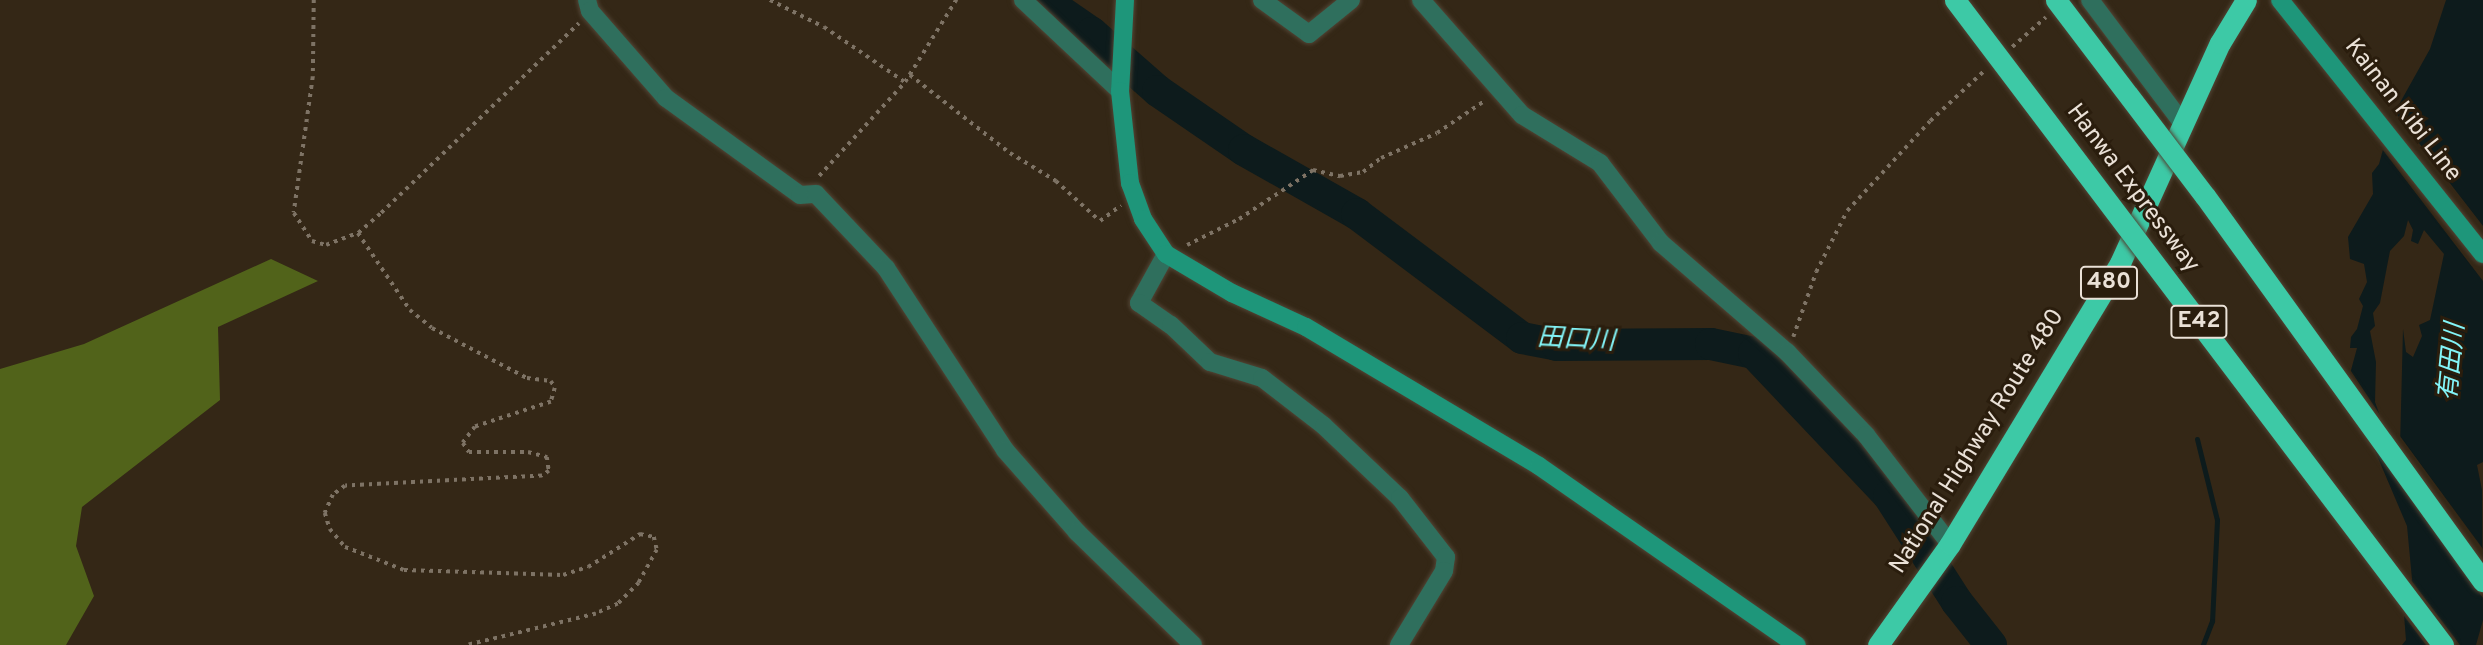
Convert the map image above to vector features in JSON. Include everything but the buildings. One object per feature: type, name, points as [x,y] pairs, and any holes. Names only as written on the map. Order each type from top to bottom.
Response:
[{"type":"highway","name":"Hanwa Expressway","points":[[1955,0],[2444,645]]},
{"type":"highway","name":"National Highway Route 480","points":[[1878,645],[1947,548],[2120,263],[2220,43],[2246,0]]},
{"type":"highway","points":[[2055,4],[2205,197],[2483,581]]},
{"type":"street","points":[[1023,0],[1120,91]]},
{"type":"street","points":[[1125,0],[1121,22],[1120,91],[1134,198],[1168,255],[1223,288],[1306,327],[1548,472],[1797,645]]},
{"type":"street","points":[[1262,0],[1309,34],[1351,0]]},
{"type":"street","points":[[1421,0],[1522,115],[1600,163],[1661,243],[1787,352],[1866,435],[1947,548]]},
{"type":"street","points":[[2090,0],[2183,124]]},
{"type":"street","name":"Kainan Kibi Line","points":[[2280,0],[2303,23],[2483,254]]},
{"type":"street","points":[[589,6],[666,97],[800,195],[816,194],[887,268],[1005,450],[1077,531],[1193,645]]},
{"type":"street","points":[[1168,255],[1139,303],[1171,325],[1210,362],[1262,378],[1324,426],[1400,498],[1446,557],[1444,570],[1399,645]]},
{"type":"path","points":[[314,0],[313,77],[294,213],[312,241],[326,245],[358,233],[589,6]]},
{"type":"path","points":[[769,0],[824,27],[905,82]]},
{"type":"path","points":[[800,195],[905,82],[956,0]]},
{"type":"path","points":[[2004,54],[2055,4]]},
{"type":"path","points":[[1787,352],[1816,272],[1847,211],[1930,121],[1994,62]]},
{"type":"path","points":[[910,75],[1010,153],[1056,181],[1100,221],[1134,198]]},
{"type":"path","points":[[1168,255],[1313,170],[1340,176],[1363,172],[1381,158],[1437,133],[1500,90]]},
{"type":"path","points":[[358,233],[410,310],[432,328],[527,378],[551,381],[555,388],[551,402],[475,427],[463,443],[469,452],[528,452],[547,457],[549,471],[542,476],[345,486],[333,495],[325,513],[330,529],[345,547],[404,570],[563,575],[588,566],[640,534],[654,537],[657,551],[639,583],[618,604],[596,614],[469,645]]},
{"type":"green space","points":[[271,259],[318,281],[218,327],[220,400],[82,507],[76,546],[94,596],[66,645],[0,645],[0,369],[84,344]]},
{"type":"water","name":"有田川","points":[[2446,0],[2483,0],[2483,462],[2477,465],[2482,490],[2483,620],[2476,645],[2402,645],[2406,640],[2404,615],[2412,579],[2407,526],[2347,385],[2357,348],[2350,348],[2351,337],[2357,329],[2363,306],[2359,299],[2367,282],[2364,264],[2350,259],[2348,237],[2373,194],[2372,173],[2379,164],[2392,117],[2430,49]],"holes":[[[2408,220],[2413,230],[2411,241],[2418,244],[2424,230],[2444,254],[2430,320],[2419,325],[2422,336],[2413,357],[2406,352],[2403,329],[2400,447],[2383,424],[2375,402],[2376,362],[2370,331],[2375,326],[2373,313],[2380,303],[2390,251],[2404,236]]]},
{"type":"pier","points":[[2392,108],[2483,226],[2483,281],[2379,145]]},
{"type":"pier","points":[[2349,368],[2396,439],[2397,432],[2483,549],[2483,598],[2346,409],[2344,384]]},
{"type":"pier","points":[[2408,576],[2460,645],[2426,645],[2401,612]]},
{"type":"waterway","name":"田口川","points":[[1044,0],[1092,33],[1158,91],[1244,150],[1357,214],[1522,338],[1557,345],[1711,344],[1754,353],[1889,496],[1957,602],[1991,645]]},
{"type":"waterway","points":[[2197,439],[2217,520],[2212,621],[2203,645]]}]
